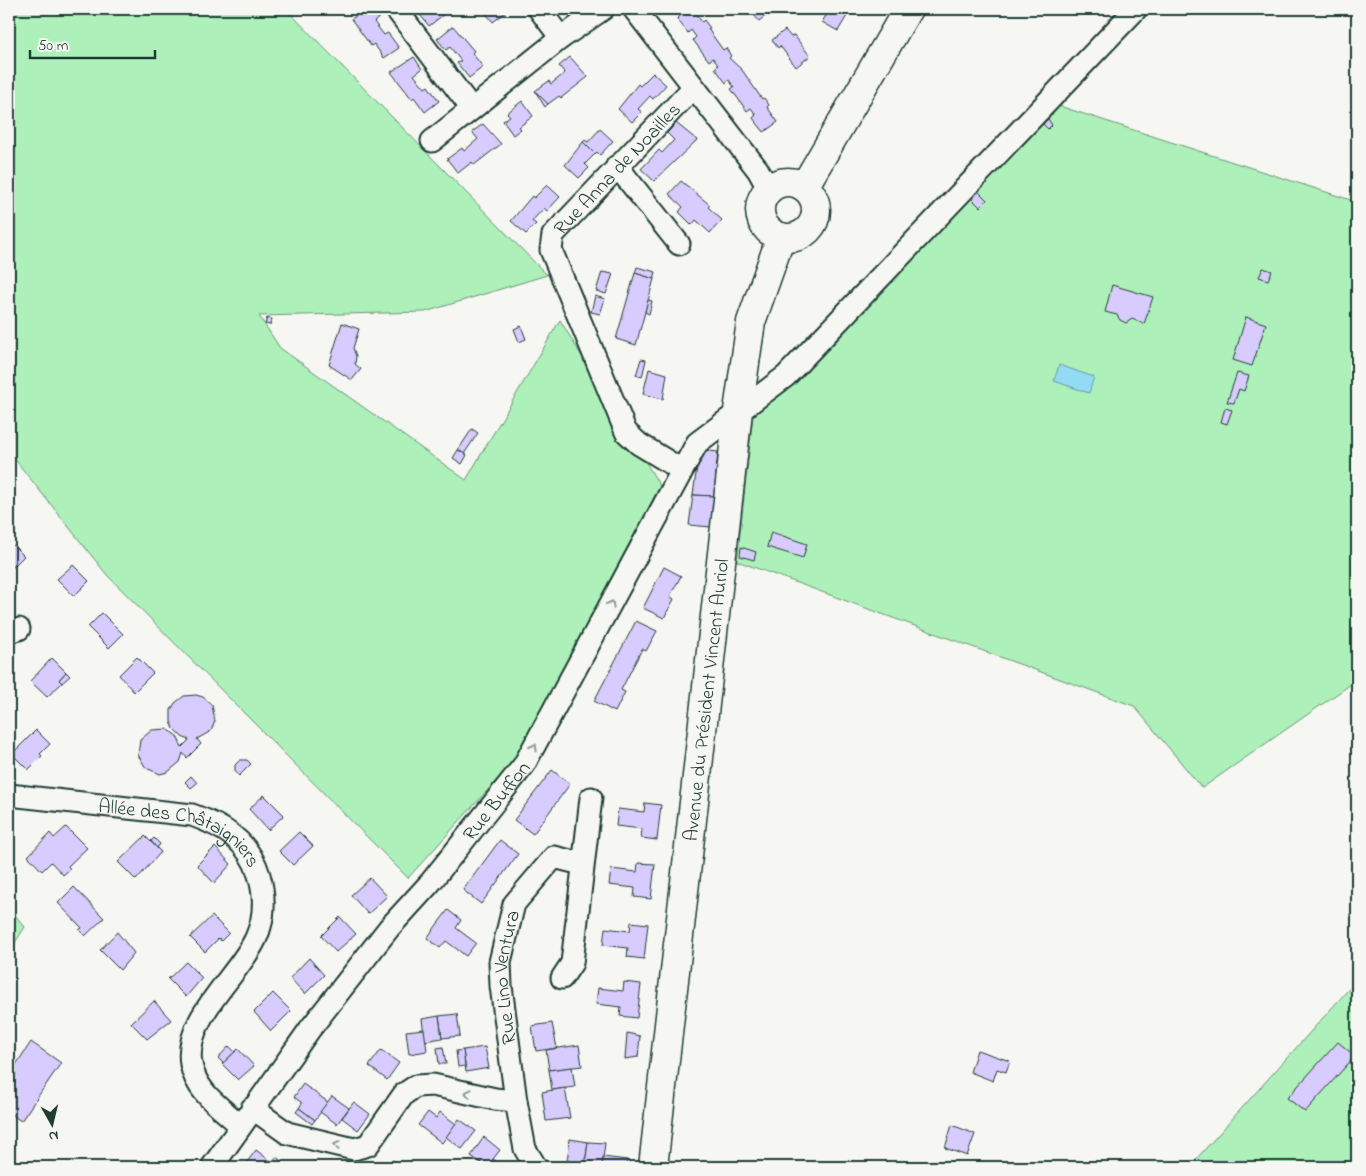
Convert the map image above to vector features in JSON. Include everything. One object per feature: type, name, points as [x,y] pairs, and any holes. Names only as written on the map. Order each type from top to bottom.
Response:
[{"type":"main road","points":[[804,187],[908,9]]},
{"type":"main road","points":[[782,183],[797,183],[804,187],[814,199],[816,206],[814,222],[804,233],[789,238],[781,237],[767,228],[763,221],[761,205],[769,190],[782,183]]},
{"type":"main road","name":"Avenue du Président Vincent Auriol","points":[[653,1167],[738,411],[752,322],[781,237]]},
{"type":"street","points":[[396,9],[472,109]]},
{"type":"street","points":[[540,9],[561,38]]},
{"type":"street","points":[[432,140],[561,38],[603,9]]},
{"type":"street","points":[[634,9],[758,170],[769,190]]},
{"type":"street","name":"Rue Buffon","points":[[212,1167],[246,1117],[389,928],[430,883],[524,765],[697,442],[738,411],[751,404],[786,376],[1136,9]]},
{"type":"street","name":"Rue Anna de Noailles","points":[[682,470],[639,444],[626,432],[551,250],[553,235],[616,166],[693,88]]},
{"type":"street","points":[[616,166],[679,244]]},
{"type":"street","name":"Allée des Châtaigniers","points":[[9,795],[192,814],[216,823],[229,831],[243,844],[256,866],[264,892],[262,918],[256,938],[202,1017],[192,1042],[191,1063],[196,1079],[207,1096],[246,1117],[286,1133],[354,1149],[368,1146],[404,1094],[416,1086],[433,1085],[495,1100],[516,1101]]},
{"type":"street","points":[[562,978],[572,963],[591,798]]},
{"type":"street","name":"Rue Lino Ventura","points":[[536,1167],[524,1149],[501,986],[500,962],[514,904],[554,858],[582,864]]},
{"type":"green space","points":[[9,9],[286,9],[547,275],[425,312],[259,316],[280,348],[466,480],[560,320],[660,486],[513,762],[408,878],[107,575],[9,452]]},
{"type":"green space","points":[[1056,105],[1357,202],[1357,680],[1202,788],[1134,706],[737,561],[753,416],[795,380]]},
{"type":"green space","points":[[9,908],[25,927],[9,952]]},
{"type":"green space","points":[[1357,980],[1357,1167],[1189,1167]]},
{"type":"water","points":[[1059,365],[1094,377],[1089,393],[1054,381]]},
{"type":"building","points":[[367,9],[377,9],[382,15],[374,22],[384,35],[388,33],[399,48],[384,58],[374,44],[371,46],[351,19]]},
{"type":"building","points":[[421,9],[438,9],[443,15],[429,26],[417,11]]},
{"type":"building","points":[[482,9],[505,9],[507,11],[493,22]]},
{"type":"building","points":[[675,9],[692,9],[702,22],[704,20],[723,50],[726,48],[731,56],[729,58],[742,70],[762,99],[764,98],[769,105],[767,107],[778,122],[764,132],[753,118],[756,115],[751,108],[747,111],[731,89],[734,87],[729,80],[726,83],[715,68],[718,65],[713,58],[709,61],[693,40],[696,37],[691,30],[688,33],[677,19],[680,16]]},
{"type":"building","points":[[749,9],[772,9],[773,10],[759,21]]},
{"type":"building","points":[[830,9],[851,9],[838,31],[822,22]]},
{"type":"building","points":[[453,26],[474,51],[472,53],[483,67],[469,78],[457,63],[461,61],[450,47],[446,50],[437,39]]},
{"type":"building","points":[[785,30],[791,37],[794,35],[810,56],[796,67],[780,46],[778,48],[772,40]]},
{"type":"building","points":[[414,57],[422,69],[414,75],[425,88],[428,86],[439,101],[425,112],[391,72]]},
{"type":"building","points":[[570,57],[588,77],[561,98],[559,96],[548,104],[535,91],[549,81],[551,84],[565,73],[559,66]]},
{"type":"building","points":[[653,73],[666,85],[653,99],[650,96],[638,109],[642,112],[632,122],[618,109],[638,84],[640,86]]},
{"type":"building","points":[[535,91],[548,104],[545,107]]},
{"type":"building","points":[[522,101],[533,116],[519,127],[521,129],[513,135],[503,121],[510,116],[507,113]]},
{"type":"building","points":[[1048,119],[1052,125],[1048,129],[1043,124]]},
{"type":"building","points":[[676,123],[697,140],[654,181],[641,169],[659,150],[662,153],[674,140],[667,133]]},
{"type":"building","points":[[483,124],[501,144],[474,165],[472,162],[458,173],[447,159],[462,148],[464,151],[478,139],[472,132]]},
{"type":"building","points":[[600,129],[613,141],[600,155],[597,152],[595,154],[583,142],[585,140],[588,142]]},
{"type":"building","points":[[583,142],[595,154],[585,164],[589,168],[579,178],[565,165]]},
{"type":"building","points":[[681,181],[710,205],[708,207],[722,220],[710,233],[696,220],[692,225],[679,212],[683,207],[669,194]]},
{"type":"building","points":[[547,185],[560,197],[547,211],[544,208],[532,221],[536,224],[526,234],[511,221],[532,196],[534,198]]},
{"type":"building","points":[[978,191],[987,200],[980,207],[971,198]]},
{"type":"building","points":[[637,267],[656,272],[654,279],[635,273]]},
{"type":"building","points":[[1263,268],[1272,271],[1268,280],[1259,277]]},
{"type":"building","points":[[602,272],[613,274],[606,294],[596,291]]},
{"type":"building","points":[[635,273],[654,279],[636,345],[616,339]]},
{"type":"building","points":[[1112,285],[1153,297],[1144,324],[1132,319],[1126,323],[1120,320],[1117,315],[1105,312]]},
{"type":"building","points":[[595,296],[605,299],[600,314],[591,312]]},
{"type":"building","points":[[648,300],[652,301],[649,314],[645,312]]},
{"type":"building","points":[[1246,317],[1266,324],[1252,366],[1233,360]]},
{"type":"building","points":[[267,318],[272,319],[270,325],[265,324]]},
{"type":"building","points":[[342,323],[359,329],[353,348],[356,356],[355,364],[361,369],[352,380],[329,365]]},
{"type":"building","points":[[521,326],[526,339],[519,342],[514,329]]},
{"type":"building","points":[[641,359],[646,360],[642,377],[636,375]]},
{"type":"building","points":[[649,369],[667,374],[663,399],[643,394]]},
{"type":"building","points":[[1237,373],[1249,376],[1244,391],[1239,389],[1234,403],[1227,402]]},
{"type":"building","points":[[1225,408],[1232,410],[1227,424],[1221,422]]},
{"type":"building","points":[[472,429],[478,433],[464,454],[458,450]]},
{"type":"building","points":[[458,450],[467,455],[462,464],[453,458]]},
{"type":"building","points":[[703,450],[718,452],[714,496],[693,495],[698,459]]},
{"type":"building","points":[[693,495],[714,496],[711,527],[689,525]]},
{"type":"building","points":[[771,532],[807,544],[803,558],[767,547]]},
{"type":"building","points":[[9,541],[24,556],[9,571]]},
{"type":"building","points":[[741,547],[756,552],[754,560],[740,556]]},
{"type":"building","points":[[73,565],[89,581],[74,596],[57,579]]},
{"type":"building","points":[[664,567],[681,576],[670,596],[674,599],[664,618],[643,608]]},
{"type":"building","points":[[102,613],[123,634],[109,648],[88,627]]},
{"type":"building","points":[[636,621],[657,631],[646,651],[642,649],[621,690],[625,692],[615,712],[594,701]]},
{"type":"building","points":[[137,657],[153,673],[134,692],[119,675]]},
{"type":"building","points":[[52,658],[66,672],[59,680],[62,683],[47,697],[30,681]]},
{"type":"building","points":[[66,672],[70,676],[62,683],[59,680]]},
{"type":"building","points":[[196,695],[203,697],[212,705],[215,721],[211,731],[197,739],[201,744],[187,758],[183,753],[180,762],[168,772],[160,774],[146,768],[138,755],[140,740],[152,730],[167,729],[177,736],[182,747],[189,740],[182,737],[174,729],[171,722],[171,710],[175,703],[184,696]]},
{"type":"building","points":[[36,730],[50,744],[40,754],[42,756],[28,770],[12,754]]},
{"type":"building","points":[[240,760],[247,760],[251,764],[239,776],[235,771],[235,765]]},
{"type":"building","points":[[552,770],[570,784],[533,834],[514,820]]},
{"type":"building","points":[[191,776],[197,783],[191,788],[185,782]]},
{"type":"building","points":[[264,795],[284,815],[268,830],[249,809]]},
{"type":"building","points":[[645,803],[661,805],[657,840],[641,838],[642,829],[616,826],[618,809],[644,812]]},
{"type":"building","points":[[66,827],[87,848],[68,866],[70,869],[63,875],[51,862],[42,871],[28,856],[50,833],[54,838]]},
{"type":"building","points":[[299,832],[313,846],[293,865],[279,851]]},
{"type":"building","points":[[145,836],[161,852],[136,880],[118,862]]},
{"type":"building","points":[[154,838],[160,844],[157,848],[151,841]]},
{"type":"building","points":[[500,840],[518,854],[481,904],[463,890]]},
{"type":"building","points":[[215,847],[231,864],[214,883],[197,865]]},
{"type":"building","points":[[638,863],[655,864],[651,899],[634,897],[635,888],[609,885],[611,869],[637,872]]},
{"type":"building","points":[[370,878],[387,896],[368,914],[351,895]]},
{"type":"building","points":[[74,887],[104,918],[85,936],[79,930],[82,928],[58,903]]},
{"type":"building","points":[[448,910],[461,920],[456,928],[476,943],[466,956],[446,941],[440,948],[427,938]]},
{"type":"building","points":[[212,916],[229,933],[221,941],[219,938],[205,952],[190,937]]},
{"type":"building","points":[[340,917],[356,934],[336,952],[321,936]]},
{"type":"building","points":[[631,922],[648,924],[644,959],[627,957],[628,948],[603,945],[605,928],[630,931]]},
{"type":"building","points":[[117,932],[134,953],[120,970],[100,950]]},
{"type":"building","points":[[309,958],[324,975],[305,994],[290,978]]},
{"type":"building","points":[[186,962],[202,978],[186,997],[168,979]]},
{"type":"building","points":[[624,982],[641,984],[637,1018],[620,1016],[621,1007],[596,1004],[598,988],[623,991]]},
{"type":"building","points":[[273,993],[291,1011],[271,1031],[254,1012]]},
{"type":"building","points":[[154,1001],[171,1020],[147,1039],[131,1023]]},
{"type":"building","points":[[457,1014],[460,1036],[442,1038],[439,1016]]},
{"type":"building","points":[[439,1016],[442,1038],[425,1041],[422,1019]]},
{"type":"building","points":[[552,1023],[557,1048],[536,1051],[532,1026]]},
{"type":"building","points":[[424,1029],[427,1051],[409,1054],[406,1031]]},
{"type":"building","points":[[627,1033],[640,1036],[638,1057],[625,1059]]},
{"type":"building","points":[[31,1042],[61,1063],[21,1121],[9,1113],[9,1075]]},
{"type":"building","points":[[1338,1042],[1355,1056],[1305,1112],[1287,1098]]},
{"type":"building","points":[[579,1045],[582,1066],[549,1070],[546,1050]]},
{"type":"building","points":[[229,1046],[235,1052],[223,1063],[218,1058]]},
{"type":"building","points":[[443,1047],[446,1064],[439,1064],[437,1048]]},
{"type":"building","points":[[485,1047],[489,1068],[466,1072],[463,1050]]},
{"type":"building","points":[[238,1049],[254,1066],[238,1080],[222,1064]]},
{"type":"building","points":[[381,1050],[399,1063],[387,1080],[369,1066]]},
{"type":"building","points":[[463,1050],[465,1066],[458,1067],[456,1051]]},
{"type":"building","points":[[977,1050],[1010,1061],[1006,1072],[997,1069],[993,1081],[970,1072]]},
{"type":"building","points":[[572,1067],[575,1087],[552,1090],[549,1070]]},
{"type":"building","points":[[303,1084],[328,1102],[315,1120],[299,1108],[302,1103],[294,1097]]},
{"type":"building","points":[[565,1088],[570,1118],[546,1121],[542,1092]]},
{"type":"building","points":[[332,1096],[349,1108],[337,1124],[320,1112]]},
{"type":"building","points":[[354,1102],[370,1114],[358,1130],[342,1118]]},
{"type":"building","points":[[299,1108],[315,1120],[312,1124],[296,1112]]},
{"type":"building","points":[[428,1112],[436,1118],[440,1112],[456,1124],[442,1143],[418,1125]]},
{"type":"building","points":[[459,1119],[476,1131],[462,1149],[446,1137]]},
{"type":"building","points":[[952,1125],[975,1134],[967,1156],[945,1148]]},
{"type":"building","points":[[484,1137],[500,1150],[487,1167],[471,1156]]},
{"type":"building","points":[[570,1139],[588,1142],[585,1164],[567,1161]]},
{"type":"building","points":[[588,1142],[605,1143],[602,1166],[585,1164]]},
{"type":"building","points":[[256,1150],[272,1162],[268,1167],[244,1166]]},
{"type":"building","points":[[276,1157],[290,1167],[268,1167]]},
{"type":"building","points":[[603,1157],[627,1160],[626,1167],[602,1167]]},
{"type":"building","points":[[493,1159],[505,1167],[487,1167]]},
{"type":"building","points":[[393,1160],[403,1167],[387,1167]]}]
